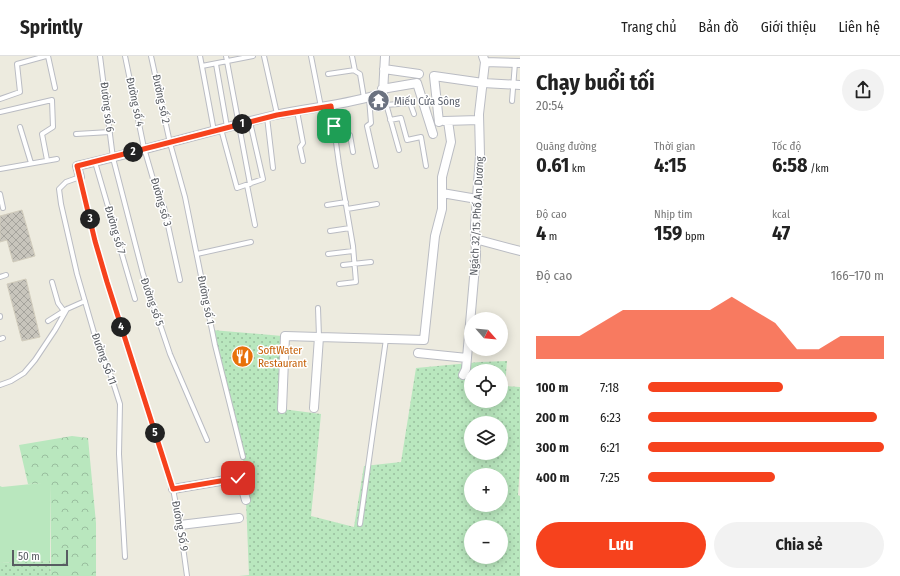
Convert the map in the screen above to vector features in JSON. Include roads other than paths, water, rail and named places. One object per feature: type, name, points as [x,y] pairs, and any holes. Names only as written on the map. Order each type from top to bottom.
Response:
[{"type":"street","points":[[382,91],[385,56]]},
{"type":"street","points":[[484,59],[517,63]]},
{"type":"street","name":"Ngách 32/15 Phố An Dương","points":[[466,364],[476,255],[475,239],[480,155],[479,120],[484,59]]},
{"type":"street","points":[[384,69],[419,74]]},
{"type":"street","points":[[439,122],[434,76],[483,83],[517,85]]},
{"type":"street","points":[[80,178],[77,166],[113,158],[144,148],[170,143],[267,117],[367,98],[382,91],[418,83],[433,134]]},
{"type":"street","points":[[430,123],[479,120]]},
{"type":"street","points":[[282,409],[285,336],[424,340],[435,236],[442,209],[442,177],[451,142],[448,121]]},
{"type":"street","points":[[442,193],[477,199]]},
{"type":"street","points":[[475,239],[520,251]]},
{"type":"street","points":[[314,408],[318,337]]},
{"type":"street","points":[[418,353],[467,358]]},
{"type":"street","points":[[173,489],[238,478],[240,479],[246,500]]},
{"type":"street","points":[[180,525],[239,518]]},
{"type":"lane","points":[[0,99],[20,92],[17,64],[35,57],[47,56],[55,88]]},
{"type":"lane","name":"Đường số 6","points":[[100,56],[113,158]]},
{"type":"lane","name":"Đường số 4","points":[[125,56],[144,148]]},
{"type":"lane","name":"Đường số 2","points":[[151,56],[170,143]]},
{"type":"lane","points":[[200,56],[237,188],[263,179],[250,122]]},
{"type":"lane","points":[[226,56],[240,125],[255,225]]},
{"type":"lane","points":[[202,66],[254,56]]},
{"type":"lane","points":[[264,56],[277,115]]},
{"type":"lane","points":[[311,56],[321,107]]},
{"type":"lane","points":[[352,56],[355,70],[360,74],[367,98],[371,123],[367,126],[376,166]]},
{"type":"lane","points":[[512,100],[517,85],[517,63]]},
{"type":"lane","points":[[216,64],[221,129]]},
{"type":"lane","points":[[328,74],[355,70]]},
{"type":"lane","points":[[382,91],[399,150]]},
{"type":"lane","points":[[0,108],[0,112],[52,100],[53,128],[42,134],[47,160]]},
{"type":"lane","points":[[386,105],[410,103],[414,114]]},
{"type":"lane","points":[[331,106],[350,228],[356,282],[339,284]]},
{"type":"lane","points":[[297,111],[303,143],[300,147],[303,161]]},
{"type":"lane","points":[[267,117],[273,168]]},
{"type":"lane","points":[[390,120],[401,118],[408,140],[421,137],[426,166]]},
{"type":"lane","points":[[20,128],[31,163]]},
{"type":"lane","points":[[76,134],[110,132]]},
{"type":"lane","points":[[336,137],[350,135],[353,152]]},
{"type":"lane","name":"Đường số 1","points":[[170,143],[185,197],[215,345],[243,457]]},
{"type":"lane","name":"Đường số 3","points":[[144,148],[158,196],[164,206],[180,280]]},
{"type":"lane","name":"Đường số 5","points":[[113,158],[143,274],[170,354],[207,440]]},
{"type":"lane","points":[[0,169],[57,159]]},
{"type":"lane","name":"Đường số 7","points":[[95,162],[135,298]]},
{"type":"lane","name":"Đường Số 11","points":[[80,178],[66,182],[59,189],[60,204],[97,344],[111,376],[120,404],[119,454],[125,557]]},
{"type":"lane","name":"Đường Số 9","points":[[80,178],[95,241],[107,282],[173,489],[188,576]]},
{"type":"lane","points":[[0,194],[3,208]]},
{"type":"lane","points":[[327,204],[346,202]]},
{"type":"lane","points":[[347,209],[377,204]]},
{"type":"lane","points":[[330,231],[350,228]]},
{"type":"lane","points":[[197,254],[251,242]]},
{"type":"lane","points":[[328,254],[353,252]]},
{"type":"lane","points":[[343,266],[371,262]]},
{"type":"lane","points":[[0,277],[6,275]]},
{"type":"lane","points":[[52,282],[58,303],[65,310]]},
{"type":"lane","points":[[48,320],[85,301]]},
{"type":"lane","points":[[318,308],[318,337]]},
{"type":"lane","points":[[0,385],[11,381],[24,373],[35,360],[55,330],[65,310]]},
{"type":"lane","points":[[360,524],[386,339]]},
{"type":"place","name":"Miếu Cửa Sông","points":[[379,101]]},
{"type":"place","name":"SoftWater Restaurant","points":[[242,356]]}]
